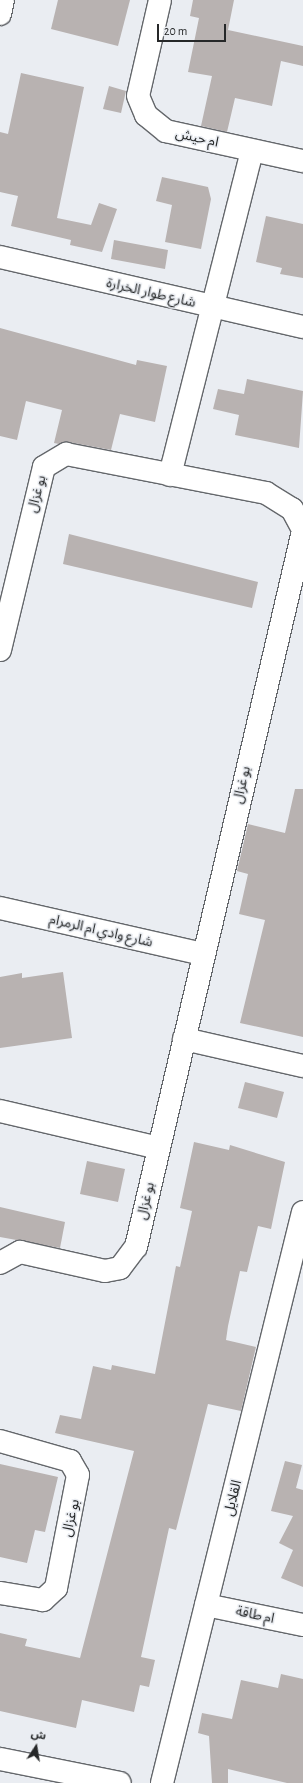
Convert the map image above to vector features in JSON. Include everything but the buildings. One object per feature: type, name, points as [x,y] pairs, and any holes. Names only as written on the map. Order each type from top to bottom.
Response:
[{"type":"street","points":[[0,14],[3,0]]},
{"type":"street","name":"ام حيش","points":[[160,0],[138,96],[146,115],[166,131],[303,161]]},
{"type":"street","points":[[170,475],[214,308],[252,151]]},
{"type":"street","name":"شارع طوار الخرارة","points":[[0,257],[303,328]]},
{"type":"street","name":"بو غزال","points":[[0,650],[44,467],[66,454],[266,493],[292,509],[303,531],[202,954],[136,1247],[120,1268],[105,1272],[20,1252],[0,1263]]},
{"type":"street","name":"شارع وادي ام الرمرام","points":[[0,908],[202,954]]},
{"type":"street","points":[[184,1039],[303,1066]]},
{"type":"street","points":[[0,1111],[159,1148]]},
{"type":"street","name":"القلايل","points":[[162,1783],[303,1213]]},
{"type":"street","name":"بو غزال","points":[[0,1441],[70,1461],[78,1475],[56,1588],[43,1600],[0,1593]]},
{"type":"street","name":"ام طاقة","points":[[206,1605],[303,1625]]},
{"type":"street","points":[[0,1759],[120,1783]]}]
